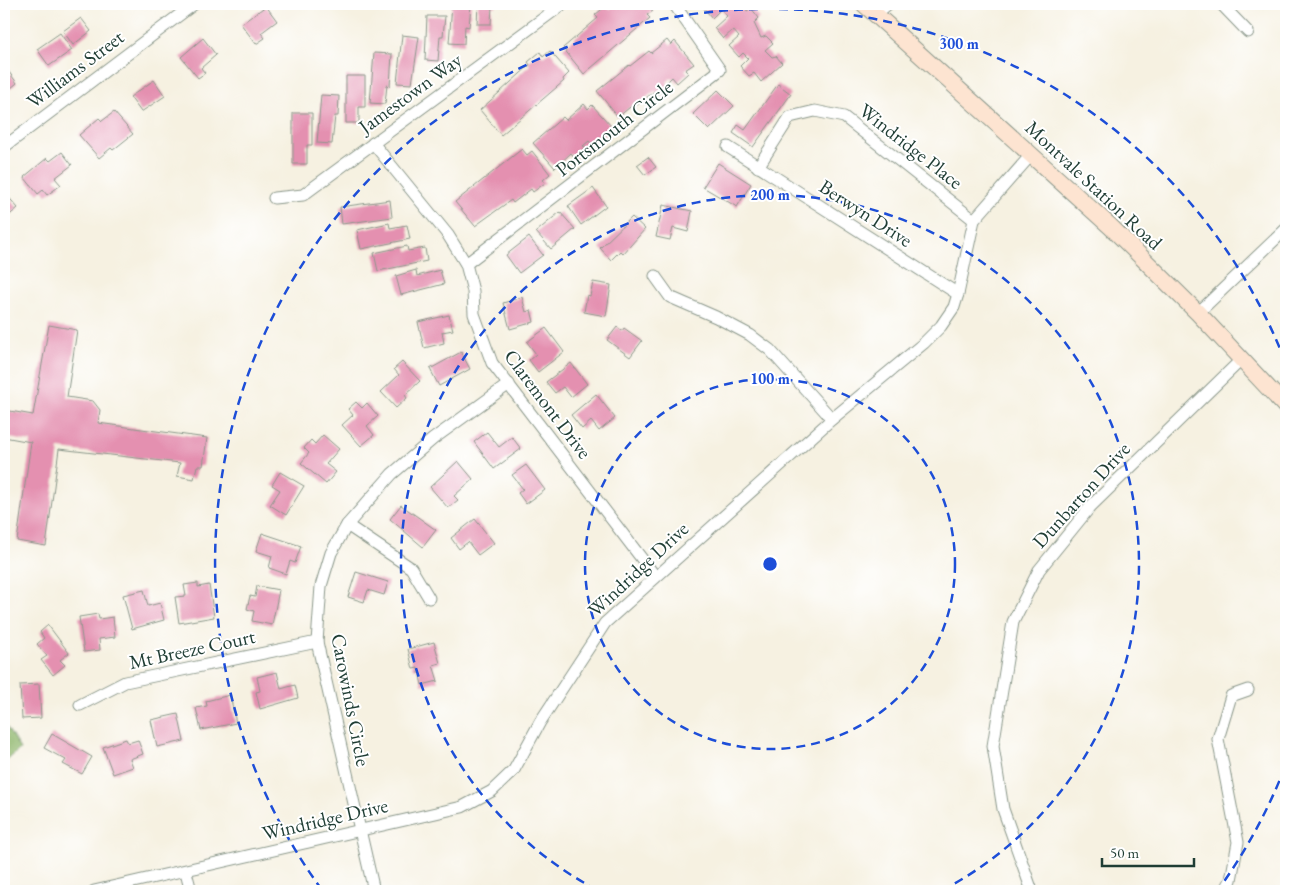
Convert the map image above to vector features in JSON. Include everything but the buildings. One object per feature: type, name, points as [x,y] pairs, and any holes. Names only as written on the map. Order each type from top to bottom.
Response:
[{"type":"street","name":"Williams Street","points":[[4,146],[194,4]]},
{"type":"street","name":"Jamestown Way","points":[[274,198],[302,195],[563,4]]},
{"type":"street","name":"Portsmouth Circle","points":[[466,264],[720,70],[674,4]]},
{"type":"street","points":[[1221,4],[1248,32]]},
{"type":"street","name":"Montvale Station Road","points":[[876,7],[1031,155],[1111,227],[1198,313],[1286,407]]},
{"type":"street","name":"Windridge Place","points":[[758,166],[790,117],[815,111],[844,116],[974,220]]},
{"type":"street","name":"Claremont Drive","points":[[373,144],[448,235],[466,264],[473,291],[474,314],[492,364],[655,576]]},
{"type":"street","name":"Berwyn Drive","points":[[728,147],[958,294]]},
{"type":"street","name":"Windridge Drive","points":[[94,891],[186,872],[462,807],[492,791],[514,770],[540,722],[605,622],[832,419],[924,343],[941,326],[954,307],[974,220],[1031,155]]},
{"type":"street","points":[[1198,313],[1286,229]]},
{"type":"street","points":[[655,276],[670,297],[716,316],[750,335],[770,350],[832,419]]},
{"type":"street","name":"Dunbarton Drive","points":[[1032,891],[1003,809],[993,746],[1013,622],[1039,570],[1091,506],[1242,359]]},
{"type":"street","name":"Carowinds Circle","points":[[374,891],[317,642],[321,586],[331,553],[347,525],[392,474],[433,439],[509,384]]},
{"type":"street","points":[[347,525],[411,568],[429,598]]},
{"type":"street","name":"Mt Breeze Court","points":[[80,705],[125,682],[317,642]]},
{"type":"street","points":[[1225,891],[1231,880],[1238,842],[1218,739],[1231,696],[1248,690]]},
{"type":"street","points":[[186,872],[190,891]]},
{"type":"green space","points":[[4,723],[20,749],[4,763]]}]
